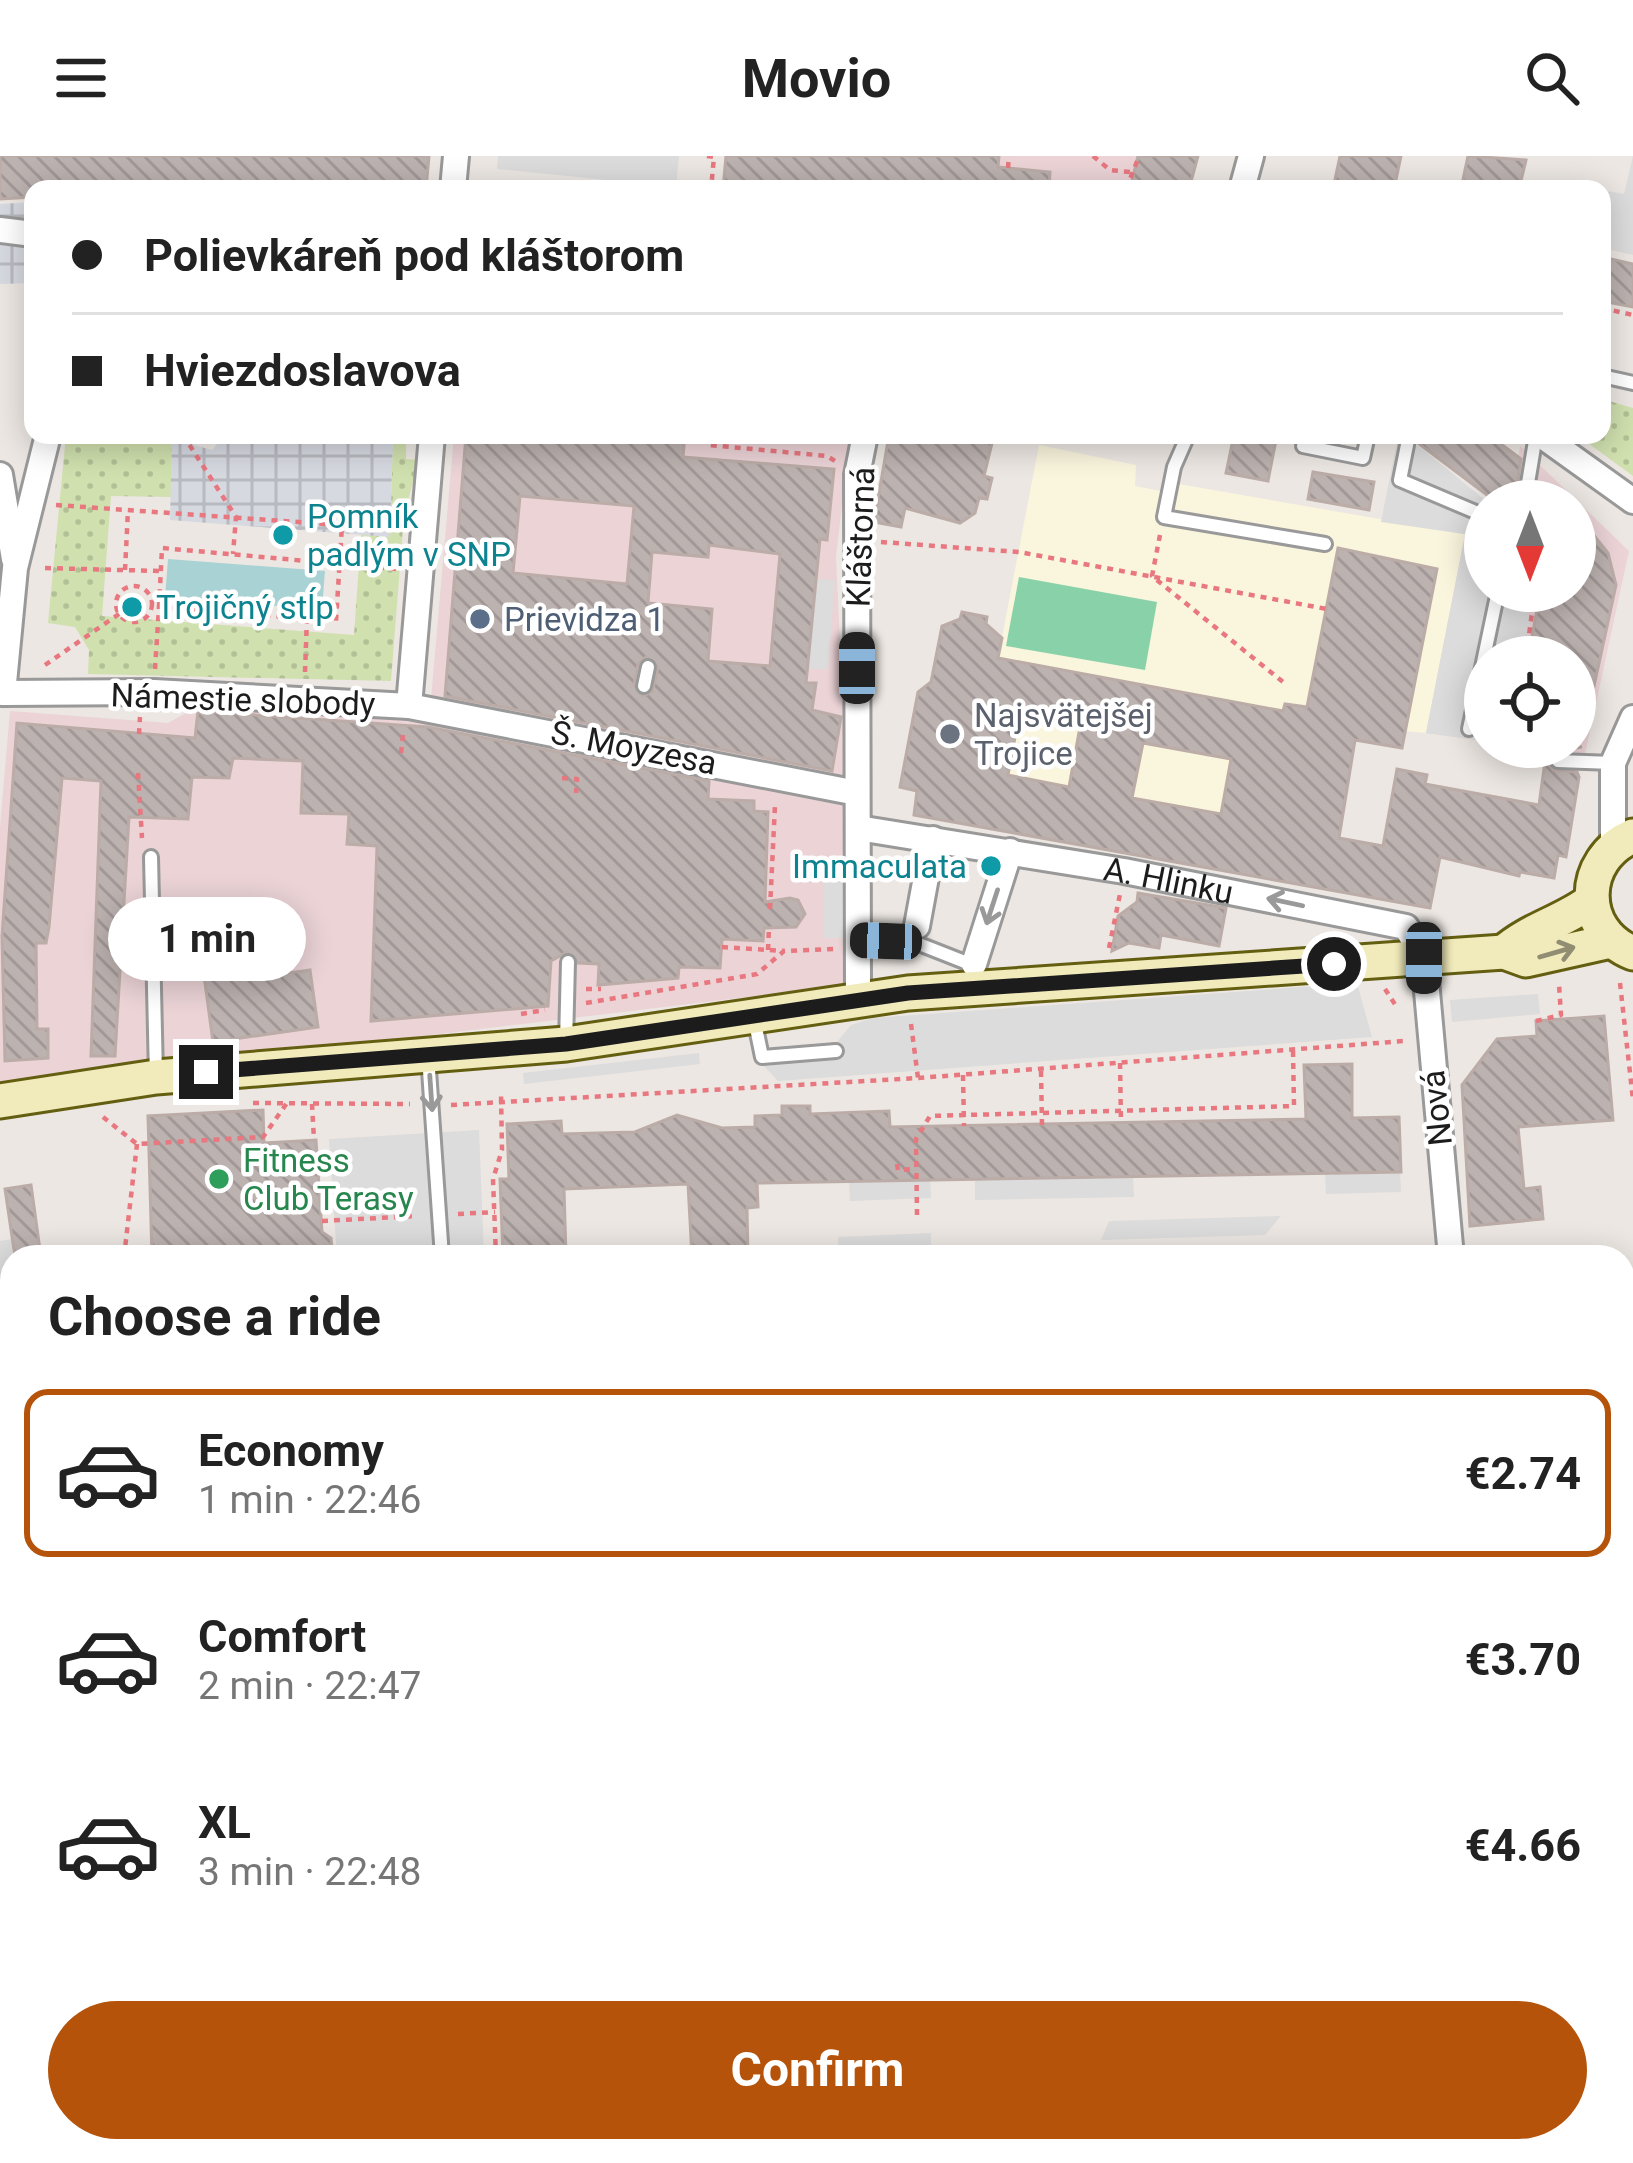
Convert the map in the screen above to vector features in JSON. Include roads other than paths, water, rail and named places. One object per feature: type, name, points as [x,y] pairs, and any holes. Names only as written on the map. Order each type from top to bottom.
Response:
[{"type":"street","points":[[2,705],[15,568],[46,444]]},
{"type":"street","name":"Námestie slobody","points":[[2,705],[154,692],[410,706],[431,444]]},
{"type":"street","name":"Kláštorná","points":[[858,999],[857,475],[864,444]]},
{"type":"street","points":[[1552,444],[1633,501]]},
{"type":"street","points":[[0,475],[15,568]]},
{"type":"street","name":"Š. Moyzesa","points":[[410,706],[635,739],[857,793]]},
{"type":"street","points":[[0,1102],[156,1077],[566,1044],[754,1017],[980,976],[1504,952],[1526,960],[1621,957],[1591,902],[1594,875],[1623,842],[1613,763],[1632,724]]},
{"type":"street","name":"A. Hlinku","points":[[858,828],[1010,851],[1406,928],[1424,958]]},
{"type":"street","points":[[917,926],[933,839]]},
{"type":"street","points":[[980,976],[1010,851]]},
{"type":"street","points":[[1504,952],[1520,938],[1566,920],[1591,902]]},
{"type":"street","name":"Nová","points":[[1424,958],[1450,1245]]},
{"type":"lane","points":[[1184,444],[1174,467],[1164,517],[1325,544]]},
{"type":"lane","points":[[1303,446],[1363,458],[1366,444]]},
{"type":"lane","points":[[1407,444],[1400,480],[1464,507]]},
{"type":"lane","points":[[1529,480],[1537,444]]},
{"type":"lane","points":[[644,686],[648,667]]},
{"type":"lane","points":[[1596,762],[1613,763]]},
{"type":"lane","points":[[151,857],[156,1077]]},
{"type":"lane","points":[[858,944],[914,942],[980,976]]},
{"type":"lane","points":[[566,1044],[568,962]]},
{"type":"lane","points":[[754,1017],[762,1057],[836,1051]]},
{"type":"lane","points":[[428,1054],[441,1245]]},
{"type":"water","points":[[168,559],[325,571],[322,609],[165,598]]},
{"type":"place","name":"Pomník padlým v SNP","points":[[283,535]]},
{"type":"place","name":"Trojičný stĺp","points":[[132,607]]},
{"type":"place","name":"Prievidza 1","points":[[480,619]]},
{"type":"place","name":"Najsvätejšej Trojice","points":[[950,734]]},
{"type":"place","name":"Immaculata","points":[[991,866]]},
{"type":"place","name":"Fitness Club Terasy","points":[[219,1179]]}]
